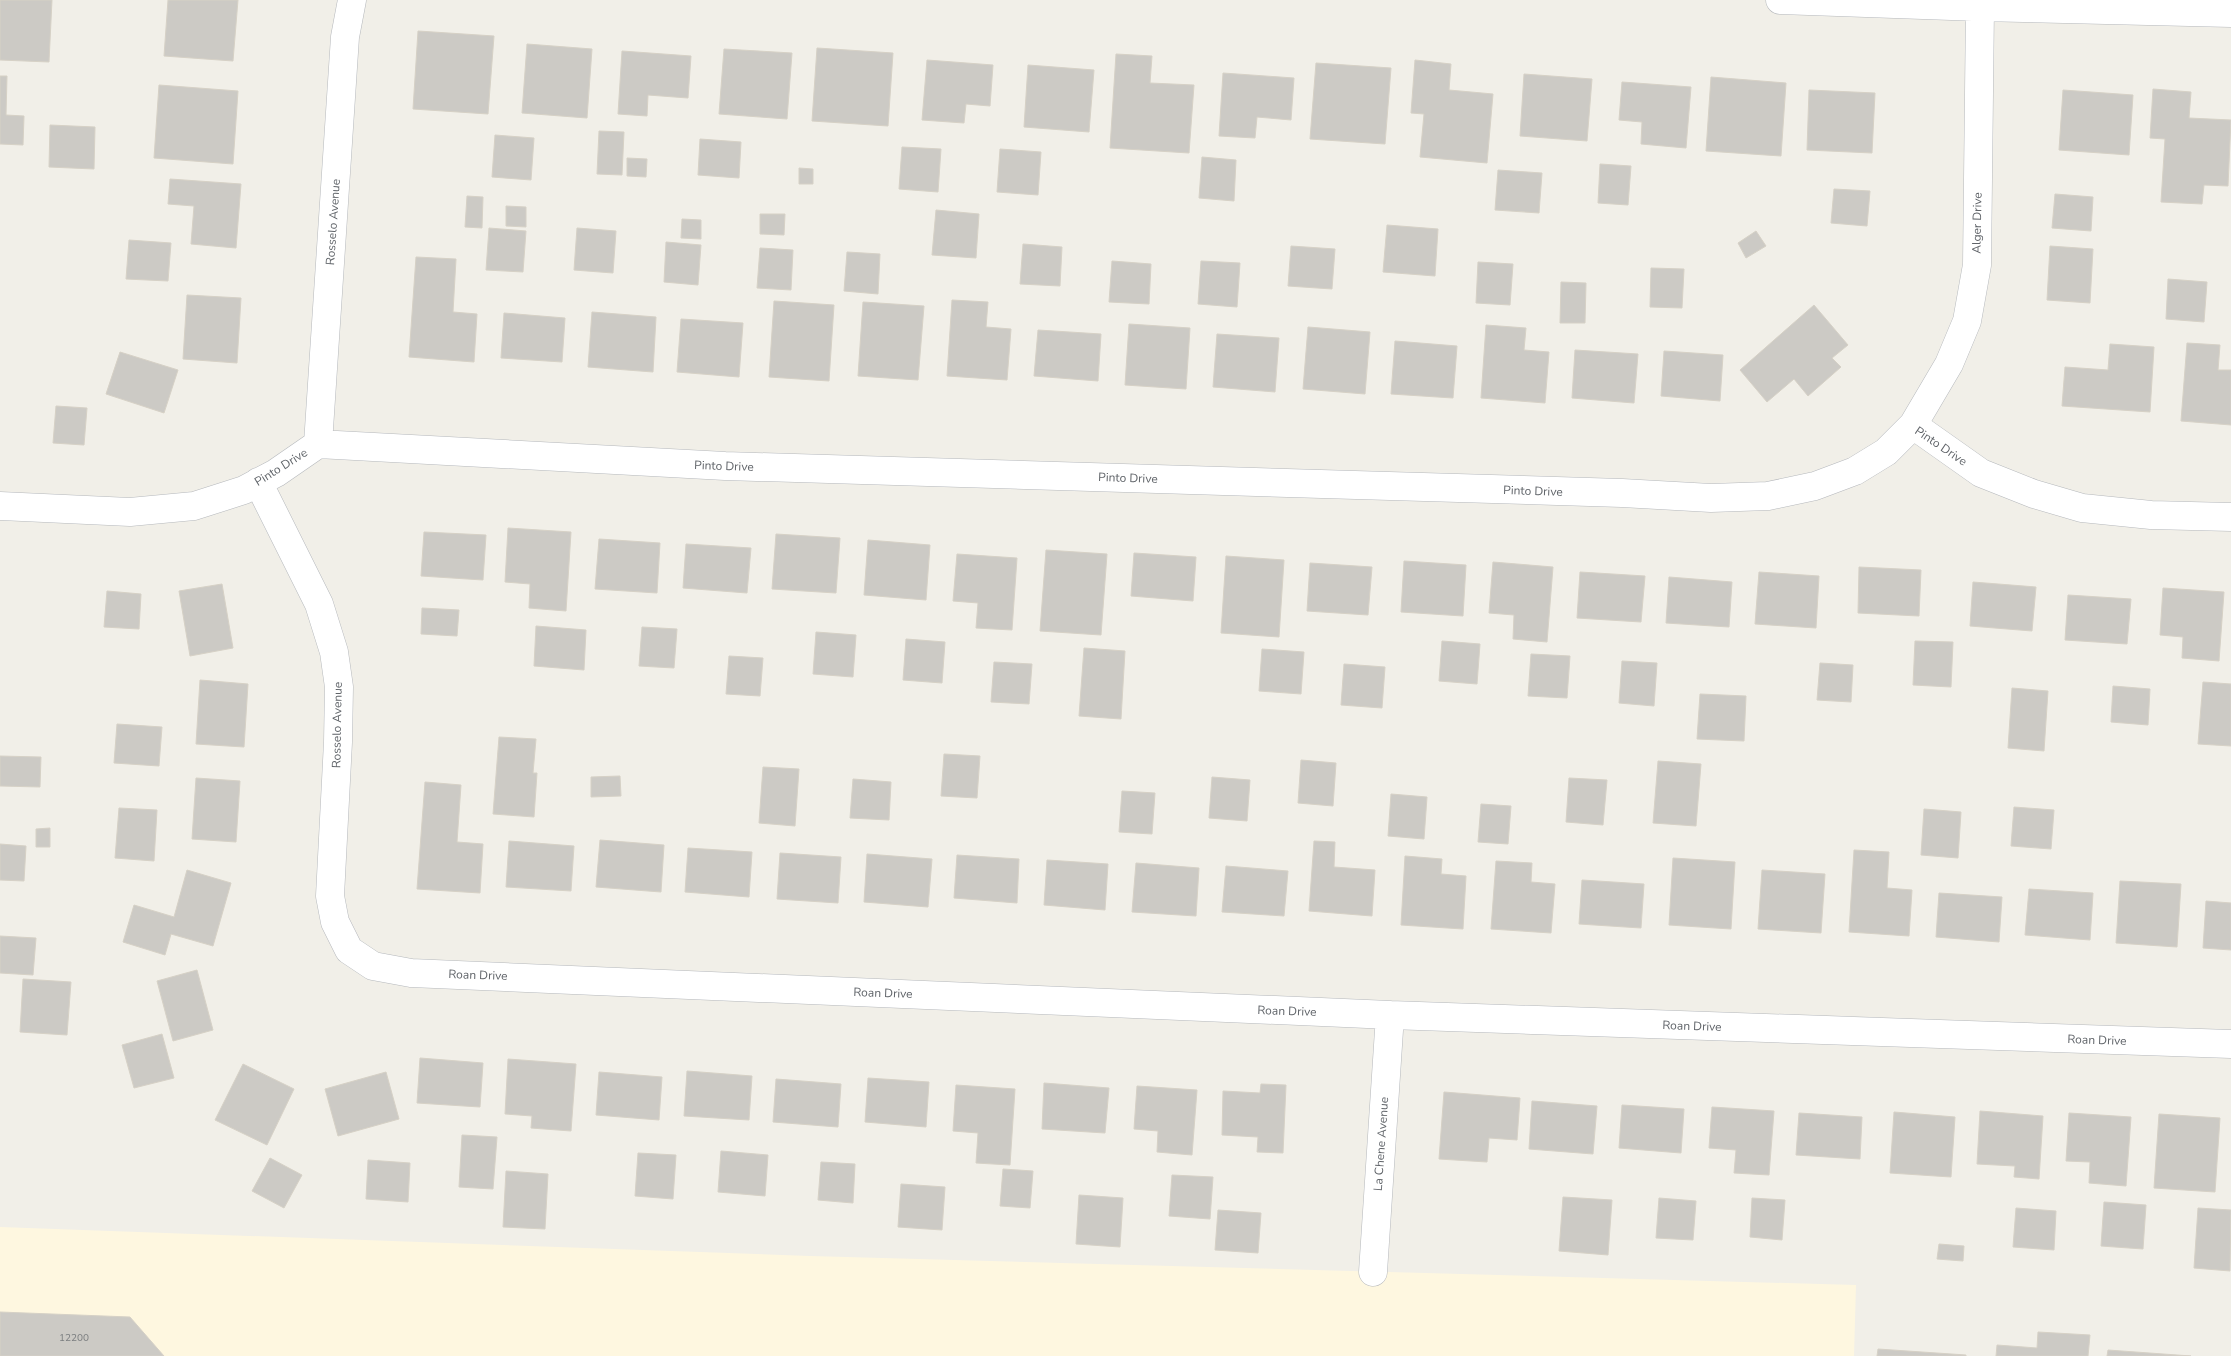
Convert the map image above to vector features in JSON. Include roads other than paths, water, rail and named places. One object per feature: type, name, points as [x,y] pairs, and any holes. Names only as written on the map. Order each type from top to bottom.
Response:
[{"type":"street","name":"Rosselo Avenue","points":[[318,444],[345,38],[352,0]]},
{"type":"street","points":[[1780,0],[1980,8],[2231,13]]},
{"type":"street","name":"Alger Drive","points":[[1913,425],[1949,364],[1967,321],[1977,265],[1980,8]]},
{"type":"street","name":"Pinto Drive","points":[[0,506],[130,512],[194,506],[244,490],[276,473],[318,444],[725,466],[1622,493],[1711,498],[1768,496],[1815,486],[1855,471],[1886,452],[1913,425],[1981,473],[2034,494],[2082,508],[2151,515],[2231,517]]},
{"type":"street","name":"Rosselo Avenue","points":[[258,482],[319,604],[334,652],[339,687],[339,705],[330,896],[335,922],[349,950]]},
{"type":"street","name":"Roan Drive","points":[[349,950],[373,966],[411,972],[1390,1015],[2231,1044]]},
{"type":"street","name":"La Chene Avenue","points":[[1373,1272],[1390,1015]]}]
